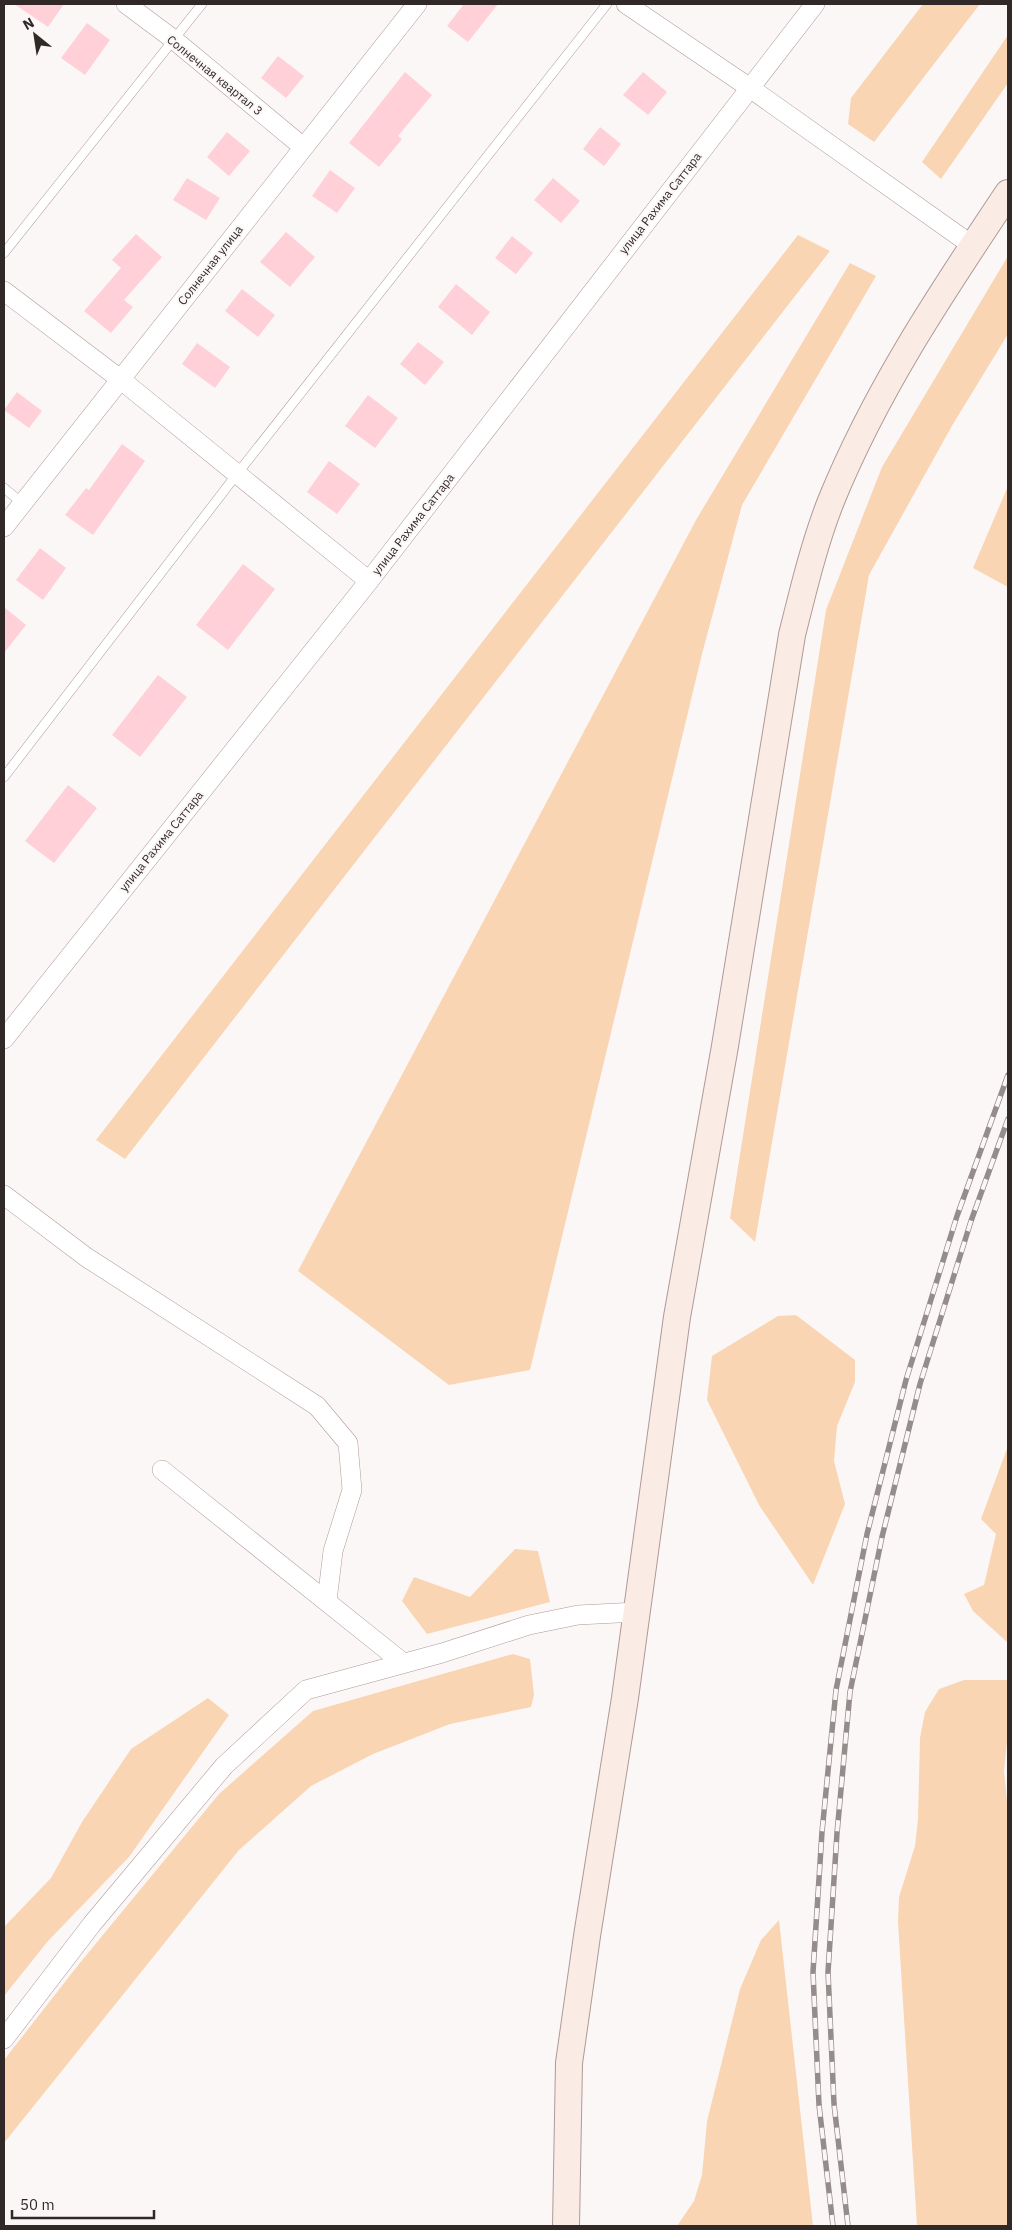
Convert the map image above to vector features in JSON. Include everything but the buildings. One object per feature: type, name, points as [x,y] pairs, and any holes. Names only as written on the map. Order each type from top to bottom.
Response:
[{"type":"main road","points":[[566,2226],[569,2063],[637,1612],[677,1317],[792,636],[806,579],[830,502],[867,420],[910,341],[1008,193]]},
{"type":"street","name":"Солнечная квартал 3","points":[[126,4],[173,39],[303,147]]},
{"type":"street","name":"Солнечная улица","points":[[4,527],[417,4]]},
{"type":"street","points":[[626,4],[750,88],[973,246]]},
{"type":"street","name":"улица Рахима Саттара","points":[[4,1038],[369,581],[815,4]]},
{"type":"street","points":[[4,291],[120,379],[369,581]]},
{"type":"street","points":[[4,1195],[86,1257],[317,1406],[348,1443],[352,1490],[333,1552],[327,1601]]},
{"type":"street","points":[[162,1470],[402,1662]]},
{"type":"street","points":[[4,2039],[92,1924],[224,1766],[306,1690],[402,1662],[442,1653],[529,1625],[578,1615],[637,1612]]},
{"type":"lane","points":[[4,253],[202,4]]},
{"type":"lane","points":[[4,777],[237,474],[607,4]]},
{"type":"lane","points":[[4,488],[22,503]]},
{"type":"shaded area","points":[[923,4],[980,4],[874,142],[848,124],[851,98]]},
{"type":"shaded area","points":[[1008,35],[1008,83],[941,179],[922,162]]},
{"type":"shaded area","points":[[798,235],[830,251],[125,1159],[96,1140]]},
{"type":"shaded area","points":[[1008,256],[1008,334],[953,424],[869,575],[755,1242],[730,1218],[826,610],[882,467]]},
{"type":"shaded area","points":[[850,263],[876,276],[742,505],[702,654],[530,1370],[449,1385],[298,1271],[696,520]]},
{"type":"shaded area","points":[[1008,486],[1008,587],[973,568]]},
{"type":"shaded area","points":[[796,1315],[855,1360],[855,1382],[837,1426],[834,1461],[845,1504],[813,1585],[759,1505],[707,1400],[712,1356],[778,1316]]},
{"type":"shaded area","points":[[1008,1446],[1008,1643],[973,1611],[964,1594],[984,1585],[996,1534],[981,1519]]},
{"type":"shaded area","points":[[515,1549],[538,1551],[550,1602],[427,1634],[402,1601],[414,1577],[470,1597]]},
{"type":"shaded area","points":[[513,1654],[530,1659],[534,1695],[531,1707],[450,1724],[373,1754],[311,1786],[239,1850],[4,2143],[4,2060],[79,1964],[219,1794],[313,1711]]},
{"type":"shaded area","points":[[964,1680],[1008,1680],[1008,1732],[1004,1771],[1008,1811],[1008,2226],[917,2226],[898,1922],[899,1897],[915,1846],[918,1819],[920,1738],[925,1712],[939,1689]]},
{"type":"shaded area","points":[[208,1698],[229,1715],[129,1857],[48,1941],[4,1996],[4,1927],[51,1878],[82,1822],[131,1749]]},
{"type":"shaded area","points":[[779,1920],[813,2226],[677,2226],[694,2201],[702,2175],[707,2121],[740,1989],[761,1940]]},
{"type":"railway","points":[[833,2226],[819,2105],[813,1972],[822,1832],[836,1690],[867,1534],[906,1380],[957,1216],[1008,1075]]},
{"type":"railway","points":[[848,2226],[834,2104],[828,1972],[837,1833],[850,1692],[882,1537],[920,1384],[971,1221],[1008,1119]]}]
